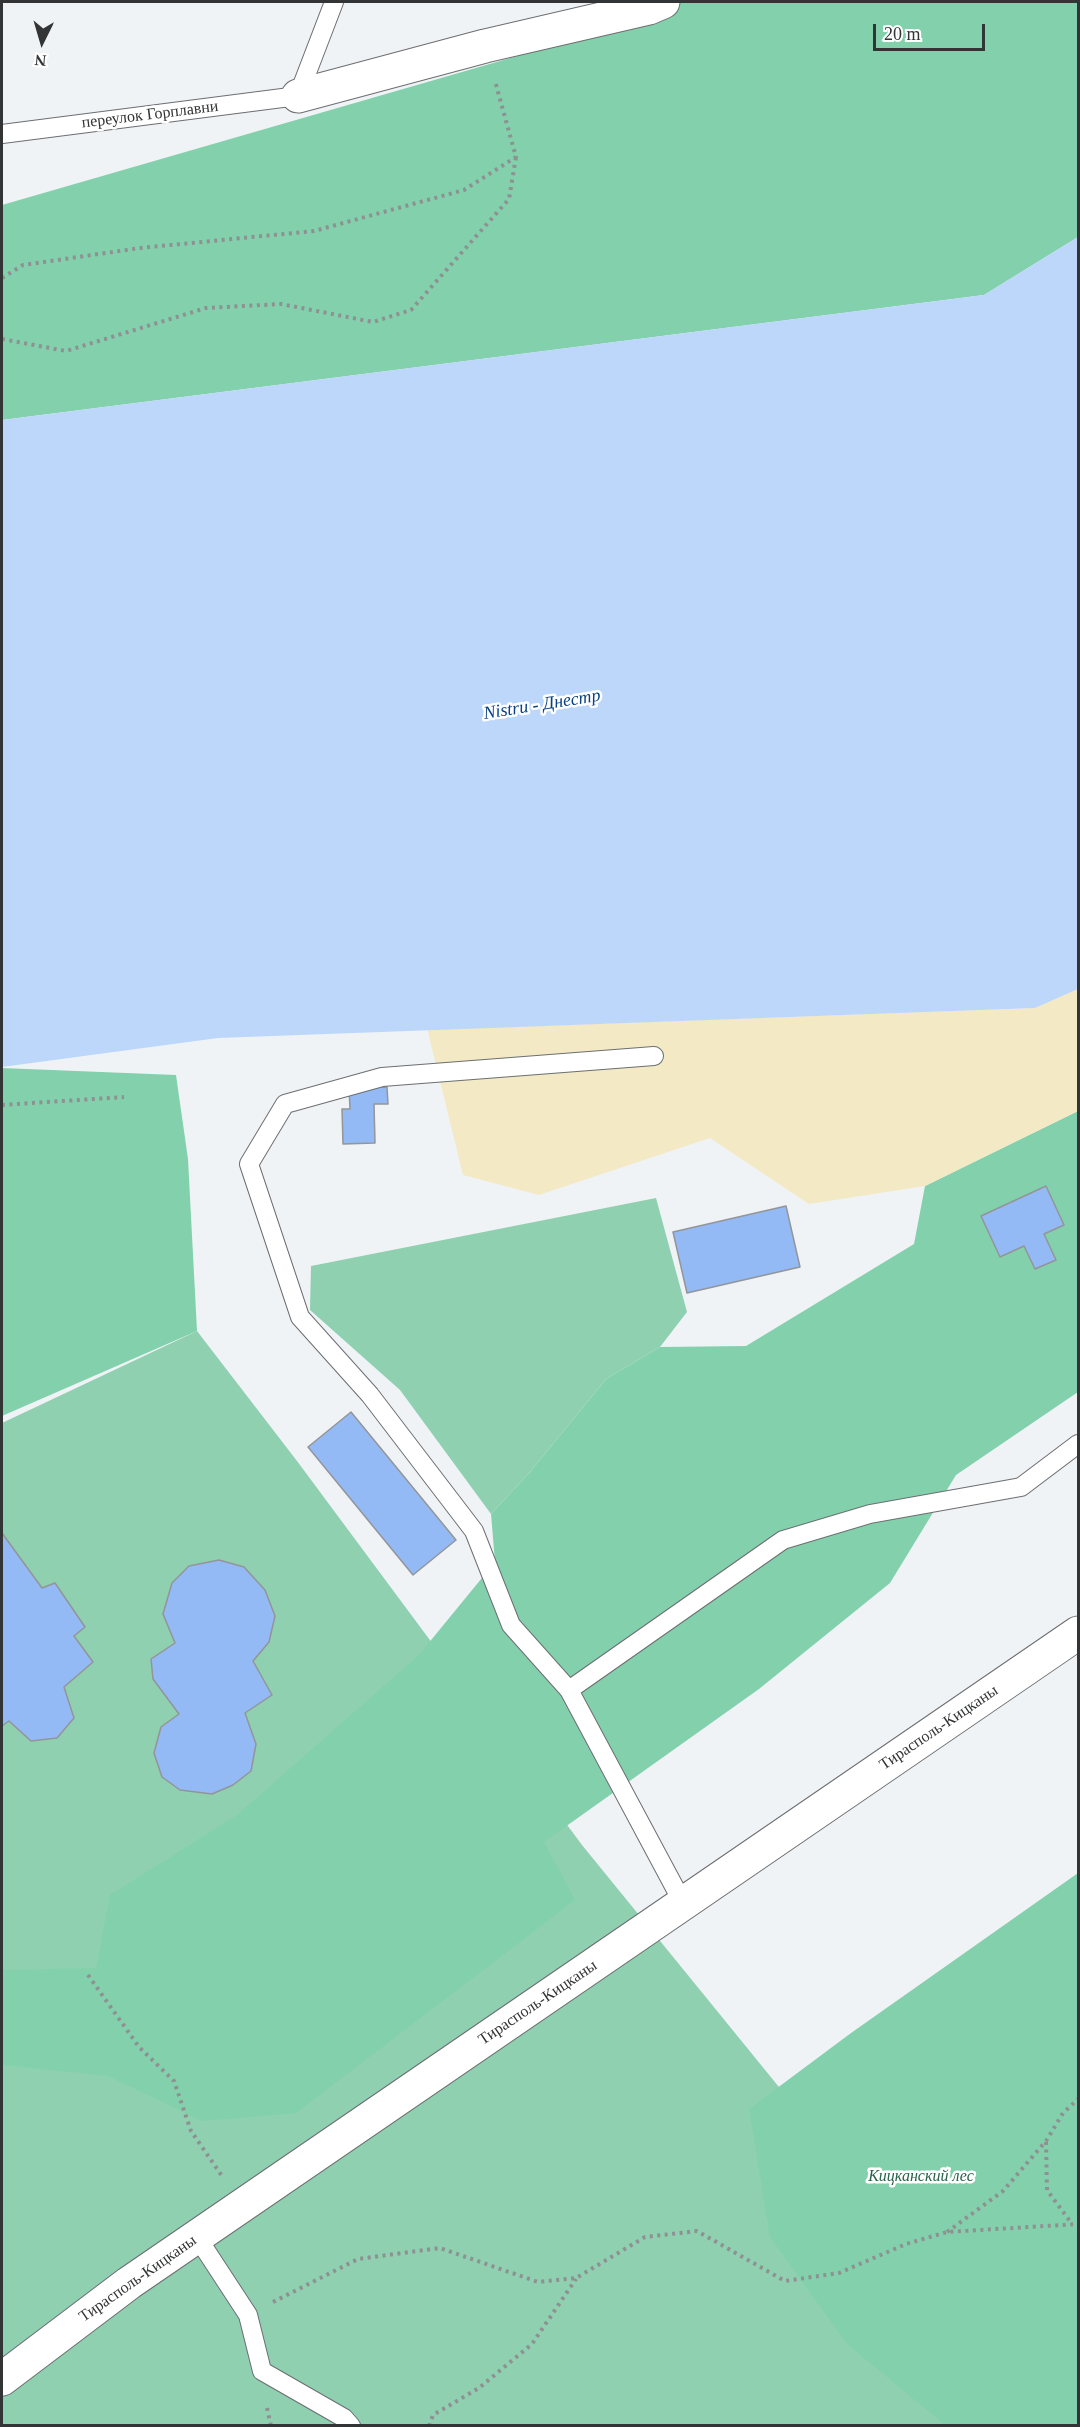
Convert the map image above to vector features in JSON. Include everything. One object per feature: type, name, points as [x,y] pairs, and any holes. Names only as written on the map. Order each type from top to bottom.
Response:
[{"type":"street","points":[[297,96],[485,46],[649,8],[663,2]]},
{"type":"street","name":"Тирасполь-Кицканы","points":[[2,2379],[129,2283],[1078,1633]]},
{"type":"lane","points":[[297,96],[334,2]]},
{"type":"lane","name":"переулок Горплавни","points":[[2,134],[297,96]]},
{"type":"lane","points":[[654,1056],[382,1077],[285,1104],[249,1164],[300,1317],[370,1395],[474,1531],[511,1625],[569,1690],[683,1904]]},
{"type":"lane","points":[[569,1690],[783,1540],[870,1514],[1021,1487],[1078,1444]]},
{"type":"lane","points":[[197,2237],[248,2315],[262,2371],[344,2418],[351,2426]]},
{"type":"path","points":[[2,339],[66,351],[206,308],[280,304],[373,322],[411,310],[509,199],[516,157],[485,46]]},
{"type":"path","points":[[2,278],[23,265],[140,248],[314,231],[464,190],[516,157]]},
{"type":"path","points":[[2,1105],[124,1097]]},
{"type":"path","points":[[88,1975],[139,2047],[174,2082],[191,2131],[219,2170],[236,2210]]},
{"type":"path","points":[[947,2232],[1003,2191],[1046,2142],[1063,2113],[1078,2099]]},
{"type":"path","points":[[1046,2142],[1047,2190],[1072,2224]]},
{"type":"path","points":[[248,2315],[358,2259],[440,2248],[538,2282],[576,2278],[645,2237],[697,2231],[785,2281],[839,2273],[906,2244],[947,2232],[1078,2224]]},
{"type":"path","points":[[429,2426],[433,2415],[479,2388],[532,2344],[576,2278]]},
{"type":"green space","points":[[678,2],[1078,2],[1078,237],[984,295],[2,420],[2,205],[621,26]]},
{"type":"green space","points":[[2,1068],[176,1075],[188,1159],[197,1331],[2,1416]]},
{"type":"green space","points":[[1078,1111],[1078,1392],[956,1475],[890,1583],[759,1689],[544,1842],[575,1900],[296,2113],[202,2121],[108,2076],[4,2065],[2,2061],[2,1970],[96,1968],[110,1895],[237,1815],[418,1656],[495,1562],[491,1514],[530,1472],[606,1379],[660,1347],[746,1346],[914,1244],[925,1186]]},
{"type":"green space","points":[[656,1198],[687,1312],[660,1347],[606,1379],[530,1472],[491,1514],[400,1390],[310,1310],[311,1266]]},
{"type":"green space","points":[[197,1331],[297,1461],[582,1845],[1054,2425],[2,2425],[2,1423]]},
{"type":"green space","name":"Кицканский лес","points":[[1078,1873],[1078,2425],[945,2425],[847,2344],[770,2237],[749,2109],[851,2033]]},
{"type":"sand","points":[[1078,989],[1078,1111],[925,1186],[809,1204],[710,1138],[539,1195],[463,1175],[426,1024],[534,1026],[1035,1008]]},
{"type":"water","name":"Nistru - Днестр","points":[[1078,237],[1078,989],[1035,1008],[218,1038],[2,1067],[2,420],[984,295]]},
{"type":"building","points":[[387,1087],[388,1104],[374,1104],[375,1143],[343,1144],[342,1109],[350,1109],[349,1088]]},
{"type":"building","points":[[1046,1186],[1064,1225],[1044,1234],[1056,1260],[1035,1269],[1024,1246],[1000,1257],[981,1216]]},
{"type":"building","points":[[786,1206],[800,1267],[687,1293],[673,1232]]},
{"type":"building","points":[[351,1412],[456,1540],[413,1575],[308,1447]]},
{"type":"building","points":[[2,1533],[42,1588],[55,1583],[85,1627],[74,1636],[93,1662],[64,1687],[74,1718],[57,1738],[31,1741],[9,1721],[2,1726]]},
{"type":"building","points":[[219,1560],[244,1567],[265,1590],[275,1616],[269,1642],[253,1661],[272,1695],[245,1713],[256,1744],[251,1771],[233,1785],[212,1794],[180,1790],[162,1777],[154,1753],[161,1727],[179,1714],[153,1679],[151,1659],[175,1643],[163,1614],[172,1583],[189,1566]]}]
